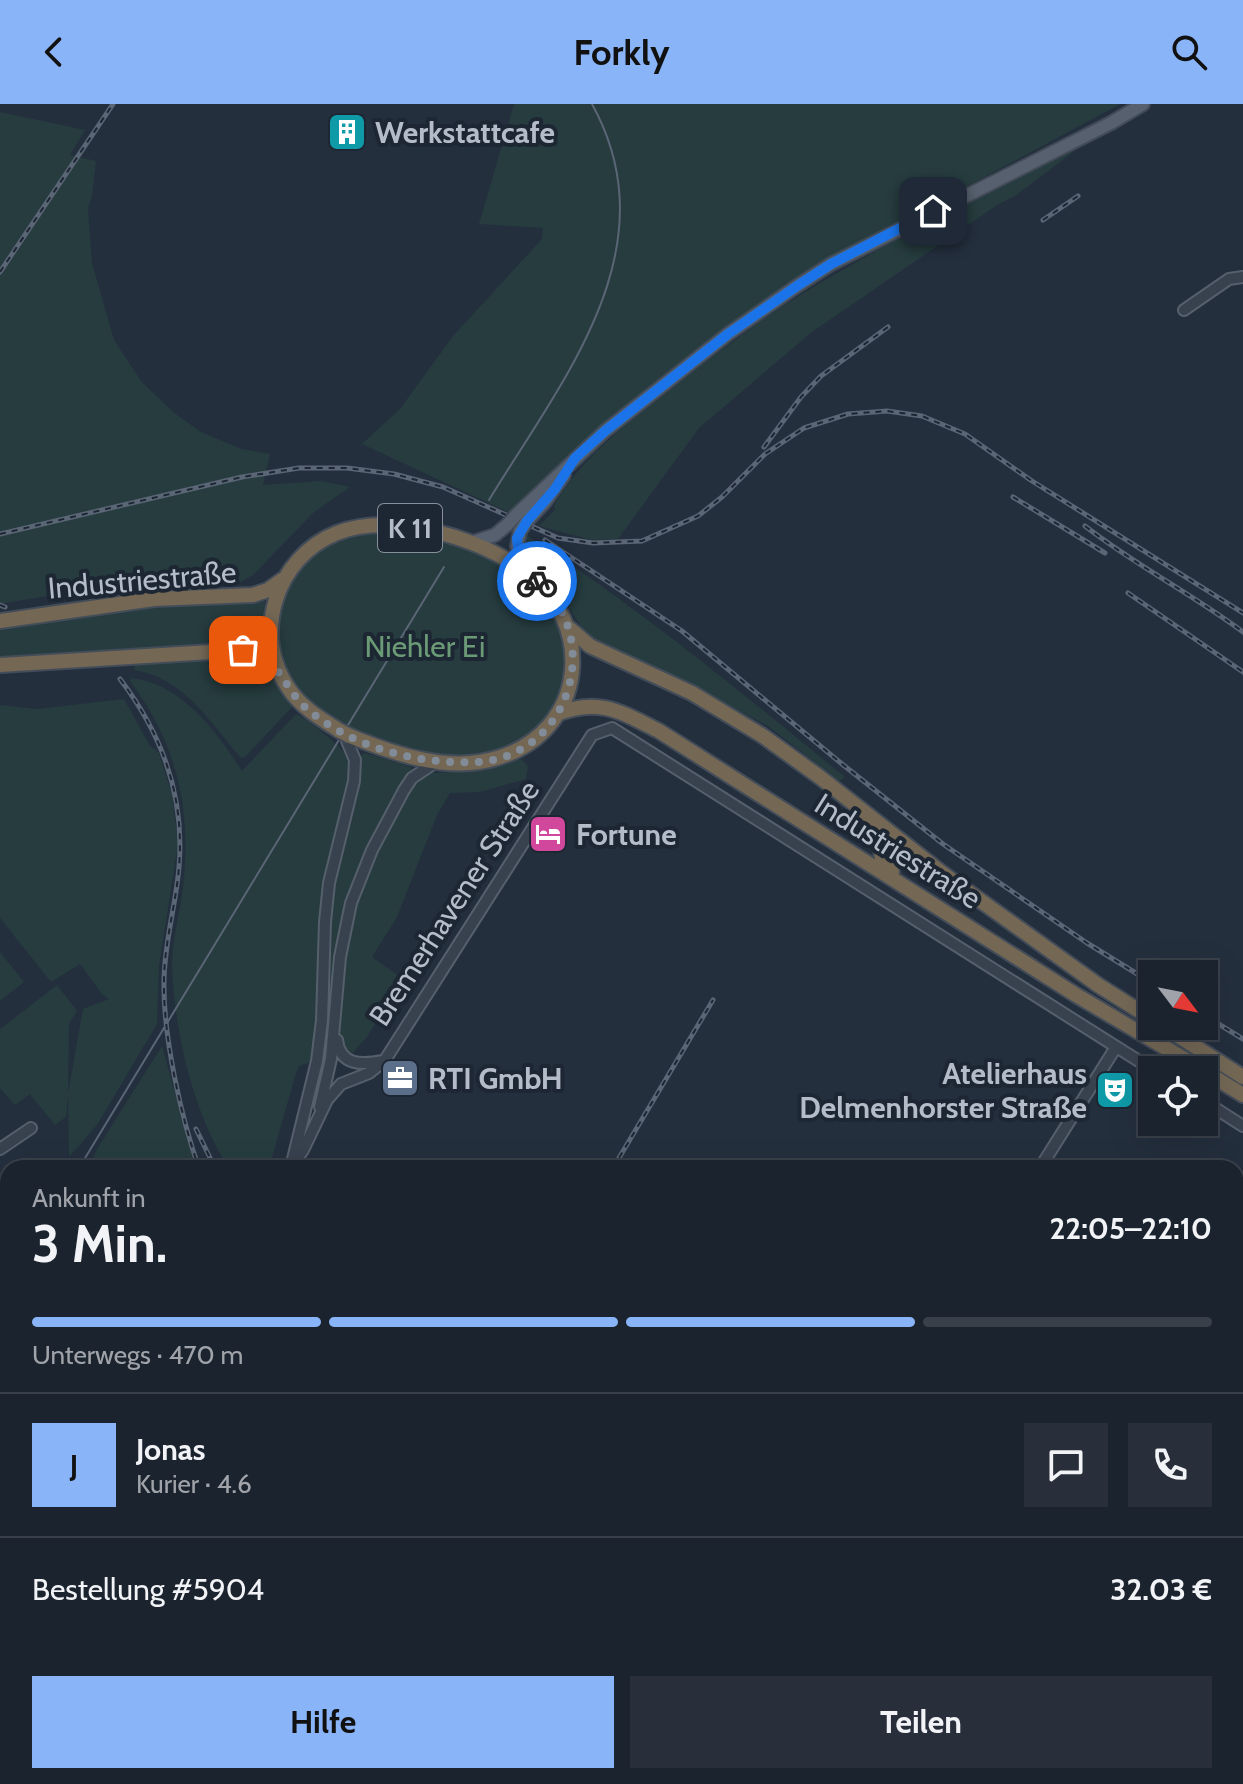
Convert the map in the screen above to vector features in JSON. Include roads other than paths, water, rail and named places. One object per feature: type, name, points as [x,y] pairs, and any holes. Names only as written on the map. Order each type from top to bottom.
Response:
[{"type":"highway","name":"K 11","points":[[291,568],[312,547],[348,530],[373,527],[434,532],[502,557],[529,574],[549,593],[567,623]]},
{"type":"highway","name":"Industriestraße","points":[[0,621],[154,599],[253,595],[268,590],[291,568]]},
{"type":"highway","points":[[277,668],[271,640],[271,614],[291,568]]},
{"type":"highway","name":"Industriestraße","points":[[567,623],[590,646],[679,686],[763,736],[929,863],[1098,985],[1138,1010]]},
{"type":"highway","points":[[0,665],[243,650],[259,654],[277,668],[302,704],[346,736],[402,755],[438,761],[481,762],[522,748],[547,728],[557,715],[573,668],[567,623]]},
{"type":"highway","name":"Industriestraße","points":[[557,715],[579,706],[592,705],[641,722],[684,746],[1076,995],[1180,1056]]},
{"type":"highway","points":[[906,887],[882,860],[884,843],[897,843],[929,863]]},
{"type":"highway","points":[[1185,1040],[1243,1077]]},
{"type":"highway","name":"Industriestraße","points":[[1218,1079],[1243,1095]]},
{"type":"main road","name":"K 11","points":[[470,543],[495,535],[518,522],[555,489],[575,458],[605,431],[728,334],[831,264],[1137,107]]},
{"type":"main road","name":"K 11","points":[[518,522],[517,547],[529,574]]},
{"type":"street","points":[[1184,310],[1229,279],[1243,277]]},
{"type":"street","name":"Bremerhavener Straße","points":[[296,1160],[327,1100],[341,1084],[369,1073],[385,1060],[592,735],[612,728],[637,743]]},
{"type":"street","name":"Bremerhavener Straße","points":[[292,1160],[317,1061],[329,883],[355,768],[346,736]]},
{"type":"street","name":"Industriestraße","points":[[637,743],[1138,1061]]},
{"type":"street","name":"Bremerhavener Straße","points":[[385,1060],[366,1064],[350,1062],[338,1050],[337,982],[344,932],[360,877],[404,790],[412,778],[438,761]]},
{"type":"street","name":"Bremerhavener Straße","points":[[317,1118],[336,1026]]},
{"type":"street","points":[[1045,1160],[1116,1047]]},
{"type":"street","points":[[317,1061],[326,1081],[341,1084]]},
{"type":"street","points":[[1218,1110],[1243,1126]]},
{"type":"street","points":[[0,1149],[31,1128]]},
{"type":"tram line","points":[[489,500],[575,360],[598,311],[614,261],[620,210],[614,158],[592,104]]},
{"type":"tram line","points":[[84,1160],[444,567]]},
{"type":"railway","points":[[0,272],[113,104]]},
{"type":"railway","points":[[1043,220],[1078,196]]},
{"type":"railway","points":[[764,447],[801,397],[821,376],[888,327]]},
{"type":"railway","points":[[0,534],[242,477],[299,468],[347,468],[394,474],[443,487],[558,538],[593,543],[642,541],[698,516],[765,454],[804,428],[848,414],[887,411],[922,416],[965,434],[1032,481],[1243,613]]},
{"type":"railway","points":[[1013,497],[1105,553]]},
{"type":"railway","points":[[1085,526],[1243,632]]},
{"type":"railway","points":[[545,540],[682,631],[943,844],[1138,974]]},
{"type":"railway","points":[[1128,593],[1243,672]]},
{"type":"railway","points":[[0,605],[5,607]]},
{"type":"railway","points":[[120,679],[159,744],[168,767],[178,815],[179,867],[166,953],[164,1003],[174,1076],[197,1160]]},
{"type":"railway","points":[[618,1160],[713,1000]]},
{"type":"railway","points":[[1218,1024],[1243,1039]]},
{"type":"railway","points":[[196,1129],[211,1160]]},
{"type":"place","name":"Werkstattcafe","points":[[347,132]]},
{"type":"place","name":"Fortune","points":[[548,834]]},
{"type":"place","name":"RTI GmbH","points":[[400,1078]]},
{"type":"place","name":"Atelierhaus Delmenhorster Straße","points":[[1115,1090]]},
{"type":"park label","name":"Niehler Ei","points":[[425,646]]}]
